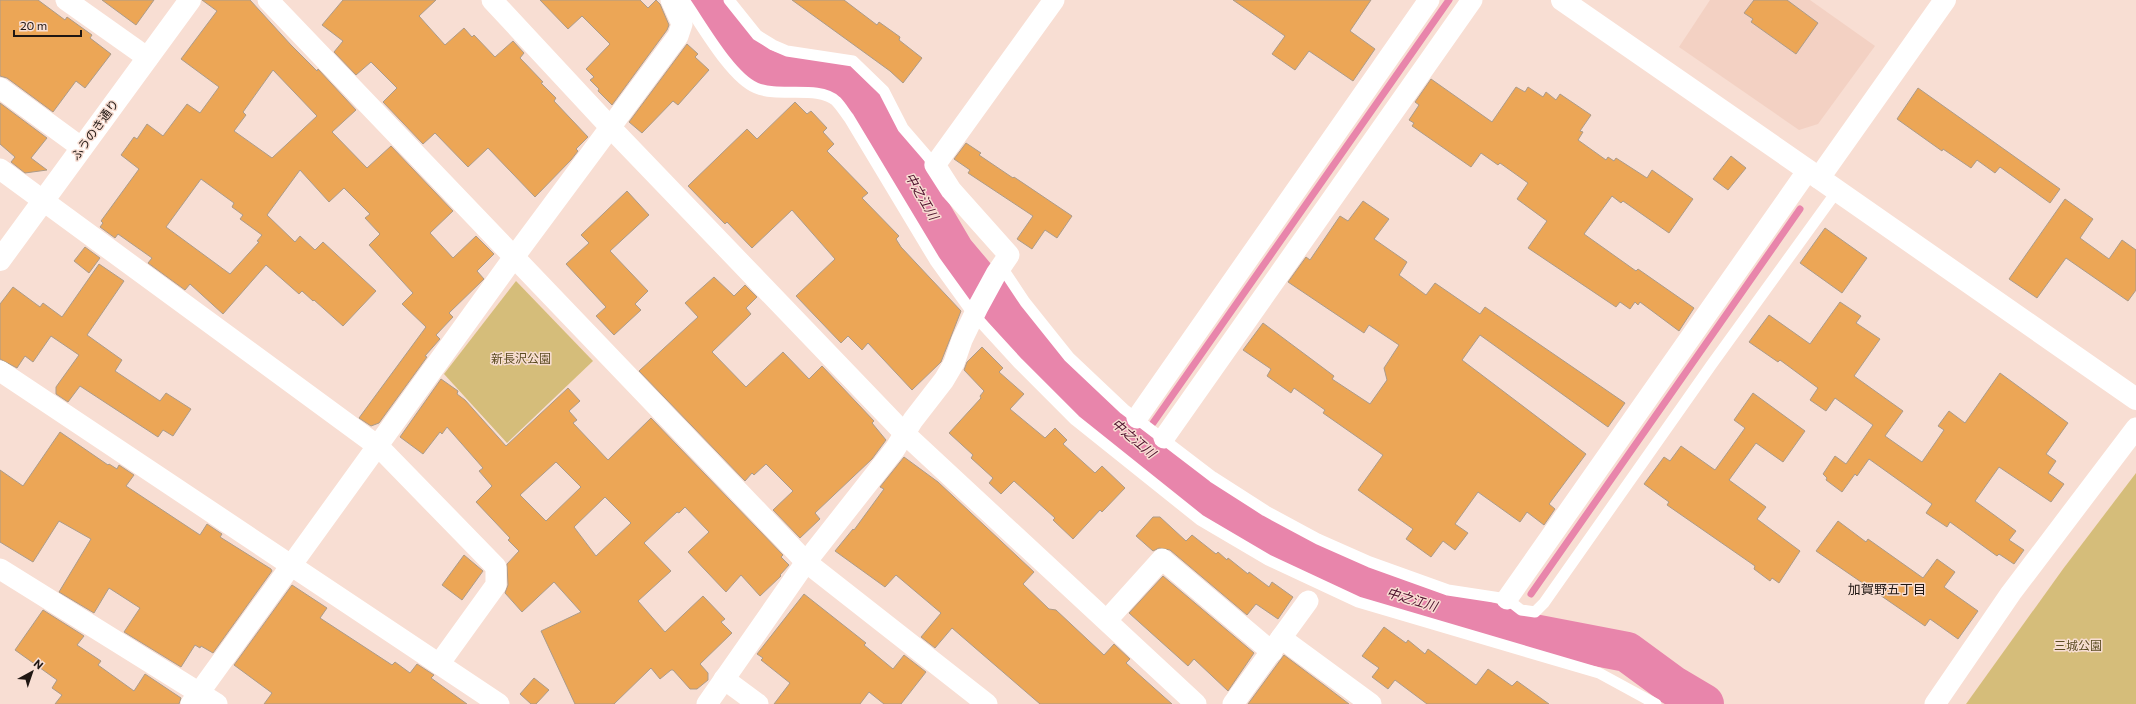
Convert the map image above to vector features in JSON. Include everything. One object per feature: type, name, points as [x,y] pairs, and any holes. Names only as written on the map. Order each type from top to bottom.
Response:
[{"type":"street","points":[[66,0],[148,58]]},
{"type":"street","name":"ふうのき通り","points":[[0,260],[190,0]]},
{"type":"street","points":[[268,0],[806,562],[987,704]]},
{"type":"street","points":[[492,0],[611,128],[904,433],[1196,704]]},
{"type":"street","points":[[195,698],[379,447],[514,257],[678,36],[682,24],[671,0]]},
{"type":"street","points":[[707,704],[806,562],[895,449],[904,433],[944,380],[954,363],[962,340],[976,311],[1009,255],[950,190],[935,165],[1054,0]]},
{"type":"street","points":[[1137,418],[1429,0]]},
{"type":"street","points":[[1164,438],[1472,0]]},
{"type":"street","points":[[1562,0],[2136,399]]},
{"type":"street","points":[[1507,599],[1813,174],[1945,0]]},
{"type":"street","points":[[0,88],[82,148]]},
{"type":"street","points":[[0,169],[379,447],[496,567],[496,585],[439,664]]},
{"type":"street","points":[[0,371],[499,704]]},
{"type":"street","points":[[1935,704],[2011,592],[2136,428]]},
{"type":"street","points":[[1106,620],[1162,559],[1276,645],[1371,704]]},
{"type":"street","points":[[0,569],[195,698],[217,704]]},
{"type":"street","points":[[1232,704],[1308,601]]},
{"type":"street","points":[[724,679],[758,704]]},
{"type":"lane","points":[[684,0],[732,70],[756,88],[779,93],[819,94],[836,100],[850,118],[935,260],[1018,363],[1075,420],[1200,520],[1261,556],[1358,602],[1599,673],[1656,704]]},
{"type":"lane","points":[[729,0],[757,36],[773,45],[787,51],[853,61],[884,91],[903,128],[935,165]]},
{"type":"lane","points":[[999,270],[1069,356],[1137,418],[1213,477],[1266,511],[1318,539],[1370,562],[1448,590],[1507,599],[1521,610],[1535,612],[1544,603],[1707,370],[1837,191]]},
{"type":"shaded area","points":[[1710,0],[1810,0],[1875,46],[1818,124],[1799,130],[1679,47]]},
{"type":"green space","name":"新長沢公園","points":[[516,281],[593,361],[507,443],[444,374]]},
{"type":"green space","name":"三城公園","points":[[2136,473],[2136,704],[1966,704],[2063,569]]},
{"type":"building","points":[[0,0],[38,0],[65,20],[67,17],[92,35],[90,38],[111,54],[85,88],[76,81],[53,112],[7,78],[0,76]]},
{"type":"building","points":[[102,0],[154,0],[136,25]]},
{"type":"building","points":[[202,0],[250,0],[291,45],[317,71],[318,69],[356,110],[332,132],[367,168],[391,146],[453,211],[430,233],[453,258],[476,236],[494,254],[477,271],[484,279],[449,313],[453,317],[436,335],[440,339],[425,356],[427,357],[379,423],[371,426],[359,418],[426,327],[402,304],[413,293],[369,245],[380,234],[365,218],[370,214],[344,188],[329,202],[300,170],[267,215],[295,242],[300,236],[315,250],[323,242],[376,291],[343,326],[314,300],[313,301],[302,291],[299,294],[266,265],[223,314],[190,284],[185,290],[148,263],[152,258],[118,234],[115,238],[100,227],[103,223],[101,221],[139,169],[121,155],[134,137],[137,139],[147,124],[163,136],[187,104],[200,113],[219,87],[181,59],[217,11]],"holes":[[[273,70],[317,116],[272,158],[234,131],[246,115],[243,112]],[[201,179],[234,203],[232,207],[243,215],[240,219],[262,235],[257,241],[259,242],[230,274],[166,227]]]},
{"type":"building","points":[[343,0],[436,0],[419,16],[445,45],[464,28],[472,37],[474,35],[495,57],[513,41],[524,53],[520,58],[556,98],[554,101],[588,137],[576,149],[578,151],[571,160],[535,197],[488,148],[468,167],[435,133],[423,144],[383,102],[397,88],[371,62],[356,75],[334,52],[343,41],[322,25]]},
{"type":"building","points":[[540,0],[640,0],[648,8],[656,0],[660,4],[669,25],[667,30],[612,105],[598,91],[599,89],[590,80],[594,77],[586,69],[610,44],[582,16],[568,29]]},
{"type":"building","points":[[792,0],[844,0],[877,25],[879,22],[900,37],[899,40],[922,58],[903,83],[890,71]]},
{"type":"building","points":[[1233,0],[1371,0],[1350,31],[1375,49],[1353,81],[1309,51],[1295,70],[1272,54],[1285,36]]},
{"type":"building","points":[[1754,0],[1787,0],[1818,23],[1796,54],[1751,22],[1753,19],[1744,13]]},
{"type":"building","points":[[687,44],[698,54],[695,57],[709,70],[678,105],[673,101],[642,133],[629,122]]},
{"type":"building","points":[[1431,79],[1492,122],[1516,87],[1525,92],[1528,87],[1543,97],[1546,92],[1556,100],[1560,94],[1591,115],[1580,131],[1583,132],[1578,140],[1606,160],[1608,157],[1614,161],[1616,158],[1647,178],[1652,170],[1693,199],[1669,233],[1623,201],[1621,203],[1612,196],[1584,234],[1636,271],[1638,269],[1694,308],[1679,331],[1640,302],[1638,305],[1635,302],[1630,309],[1620,302],[1616,307],[1528,248],[1547,221],[1517,199],[1528,183],[1500,163],[1498,165],[1481,153],[1471,167],[1412,126],[1414,123],[1409,120],[1419,105],[1415,102]]},
{"type":"building","points":[[1918,88],[2060,189],[2050,203],[2000,167],[1995,173],[1977,160],[1971,168],[1943,149],[1942,151],[1897,119]]},
{"type":"building","points":[[795,102],[807,114],[811,111],[827,128],[823,132],[834,144],[827,151],[868,193],[862,198],[899,236],[896,239],[901,247],[961,311],[941,362],[912,390],[868,343],[862,350],[848,336],[841,343],[796,296],[835,259],[792,210],[752,248],[727,222],[725,224],[688,186],[747,129],[757,139]]},
{"type":"building","points":[[0,103],[47,138],[31,158],[47,170],[25,173],[11,162],[15,157],[0,144]]},
{"type":"building","points":[[966,143],[981,153],[979,155],[1072,216],[1057,238],[1045,230],[1032,249],[1017,239],[1033,216],[968,173],[970,170],[954,159]]},
{"type":"building","points":[[1731,156],[1746,168],[1728,190],[1713,179]]},
{"type":"building","points":[[627,191],[649,215],[610,251],[648,291],[635,304],[641,310],[614,335],[596,316],[606,307],[566,264],[589,243],[581,235]]},
{"type":"building","points":[[2065,199],[2093,219],[2080,238],[2109,259],[2122,240],[2136,250],[2136,290],[2128,301],[2066,258],[2037,298],[2009,279]]},
{"type":"building","points":[[1363,201],[1389,219],[1374,239],[1407,262],[1399,275],[1426,295],[1435,283],[1480,314],[1485,307],[1625,403],[1608,427],[1480,335],[1462,360],[1586,454],[1549,504],[1555,509],[1544,525],[1527,512],[1520,522],[1478,492],[1455,524],[1468,533],[1455,550],[1443,541],[1431,557],[1406,539],[1413,529],[1358,490],[1383,455],[1323,413],[1325,410],[1294,388],[1291,393],[1267,376],[1271,369],[1243,350],[1263,323],[1334,376],[1332,379],[1370,404],[1387,380],[1384,368],[1399,345],[1369,325],[1364,333],[1288,282],[1306,257],[1310,260],[1340,216],[1348,221]]},
{"type":"building","points":[[1825,228],[1867,258],[1842,293],[1800,263]]},
{"type":"building","points":[[85,247],[100,258],[89,273],[74,261]]},
{"type":"building","points":[[99,264],[124,281],[87,335],[122,360],[115,371],[160,401],[166,393],[191,409],[173,436],[163,430],[158,437],[80,386],[68,402],[56,394],[56,387],[79,355],[51,336],[33,362],[25,356],[17,368],[0,359],[0,304],[13,287],[40,307],[43,303],[62,317]]},
{"type":"building","points":[[714,277],[734,296],[745,285],[757,297],[746,308],[751,314],[712,352],[746,387],[783,352],[809,379],[822,366],[874,421],[872,423],[886,440],[872,459],[815,513],[820,519],[800,538],[773,510],[793,491],[766,464],[754,475],[752,473],[745,481],[639,371],[698,317],[685,303]]},
{"type":"building","points":[[1840,302],[1861,316],[1856,323],[1880,339],[1854,376],[1903,411],[1885,436],[1922,462],[1944,430],[1938,426],[1949,411],[1965,423],[2000,373],[2068,423],[2046,454],[2056,461],[2048,473],[2064,484],[2051,502],[1999,467],[1975,501],[2016,531],[2009,540],[2024,550],[2014,564],[1999,554],[1997,556],[1950,522],[1947,527],[1926,513],[1932,504],[1869,459],[1857,476],[1855,474],[1842,492],[1826,480],[1827,478],[1823,474],[1835,456],[1846,464],[1873,425],[1835,398],[1826,411],[1810,400],[1818,388],[1780,360],[1778,362],[1749,342],[1769,315],[1810,344]]},
{"type":"building","points":[[982,347],[1003,368],[999,372],[1024,394],[1010,409],[1045,438],[1055,428],[1067,440],[1063,444],[1095,473],[1102,466],[1125,488],[1102,512],[1100,510],[1073,539],[1053,520],[1055,518],[1014,481],[1001,494],[989,483],[993,478],[971,458],[973,455],[949,433],[981,398],[980,396],[984,391],[964,370],[967,362]]},
{"type":"building","points":[[441,379],[458,391],[457,394],[465,400],[506,446],[568,388],[580,401],[569,411],[577,420],[573,423],[608,460],[651,418],[783,555],[781,557],[789,565],[780,575],[781,576],[760,596],[741,575],[726,592],[688,552],[709,532],[685,507],[679,513],[677,512],[644,543],[671,571],[638,601],[665,632],[703,596],[725,619],[721,622],[732,633],[700,664],[708,673],[708,680],[697,689],[690,689],[673,670],[660,679],[651,668],[614,704],[575,704],[541,631],[581,612],[554,582],[522,612],[505,593],[508,585],[507,564],[519,551],[508,540],[510,538],[476,502],[492,486],[479,471],[483,468],[447,427],[442,434],[440,432],[423,454],[400,437]],"holes":[[[556,462],[581,487],[546,521],[520,495]],[[605,497],[631,523],[596,556],[574,527]]]},
{"type":"building","points":[[1753,393],[1805,431],[1783,462],[1756,443],[1729,480],[1766,507],[1757,519],[1800,551],[1779,583],[1772,578],[1770,581],[1754,569],[1755,566],[1667,505],[1669,502],[1644,484],[1664,457],[1670,461],[1681,446],[1715,470],[1745,428],[1734,420]]},
{"type":"building","points":[[60,432],[108,465],[109,464],[117,469],[119,465],[134,475],[126,486],[200,535],[207,524],[222,534],[220,537],[271,569],[272,571],[213,653],[201,646],[200,648],[195,645],[181,667],[124,632],[140,608],[109,588],[94,613],[59,592],[91,539],[59,521],[33,562],[0,542],[0,470],[23,486]]},
{"type":"building","points":[[904,457],[938,482],[1034,572],[1023,584],[1049,609],[1056,610],[1104,655],[1114,644],[1130,659],[1126,663],[1172,704],[1040,704],[952,628],[935,648],[921,637],[941,613],[896,575],[885,587],[835,551],[853,529],[854,530],[884,489],[880,487]]},
{"type":"building","points":[[1153,517],[1160,517],[1186,541],[1192,535],[1216,554],[1218,552],[1227,560],[1228,558],[1248,574],[1249,572],[1269,587],[1272,582],[1293,597],[1278,619],[1256,604],[1247,615],[1170,550],[1159,548],[1153,551],[1136,536]]},
{"type":"building","points":[[1838,521],[1866,542],[1868,539],[1923,578],[1937,559],[1955,572],[1944,587],[1978,611],[1958,639],[1930,619],[1925,626],[1816,551]]},
{"type":"building","points":[[464,555],[483,571],[462,600],[442,585]]},
{"type":"building","points":[[1163,576],[1254,653],[1228,691],[1194,659],[1188,666],[1129,613]]},
{"type":"building","points":[[292,585],[327,608],[320,618],[392,665],[395,662],[410,673],[417,664],[434,675],[431,678],[467,704],[264,704],[272,693],[234,665]]},
{"type":"building","points":[[804,594],[866,643],[864,645],[893,669],[904,655],[926,672],[901,704],[884,704],[869,692],[860,704],[774,704],[790,683],[761,660],[763,658],[757,654]]},
{"type":"building","points":[[43,610],[84,636],[77,645],[101,661],[98,665],[134,691],[145,674],[181,698],[179,704],[55,704],[62,695],[52,688],[57,680],[15,650]]},
{"type":"building","points":[[1384,627],[1406,643],[1408,640],[1425,654],[1428,649],[1476,685],[1488,669],[1512,686],[1517,681],[1549,704],[1427,704],[1395,680],[1388,689],[1372,677],[1379,668],[1362,656]]},
{"type":"building","points":[[1284,655],[1324,685],[1349,704],[1248,704]]},
{"type":"building","points":[[534,678],[549,690],[536,704],[531,704],[520,694]]},
{"type":"waterway","name":"中之江川","points":[[705,0],[740,48],[757,64],[765,69],[775,73],[785,74],[826,73],[836,75],[847,80],[855,87],[861,93],[954,251],[1059,376],[1196,490],[1249,525],[1386,591],[1518,631],[1627,652],[1672,685],[1704,704]]},
{"type":"waterway","points":[[1153,423],[1449,0]]},
{"type":"waterway","points":[[1531,594],[1800,209]]},
{"type":"waterway","name":"中之江川","points":[[1508,628],[1510,624]]},
{"type":"district","name":"加賀野五丁目","points":[[1887,589]]}]
